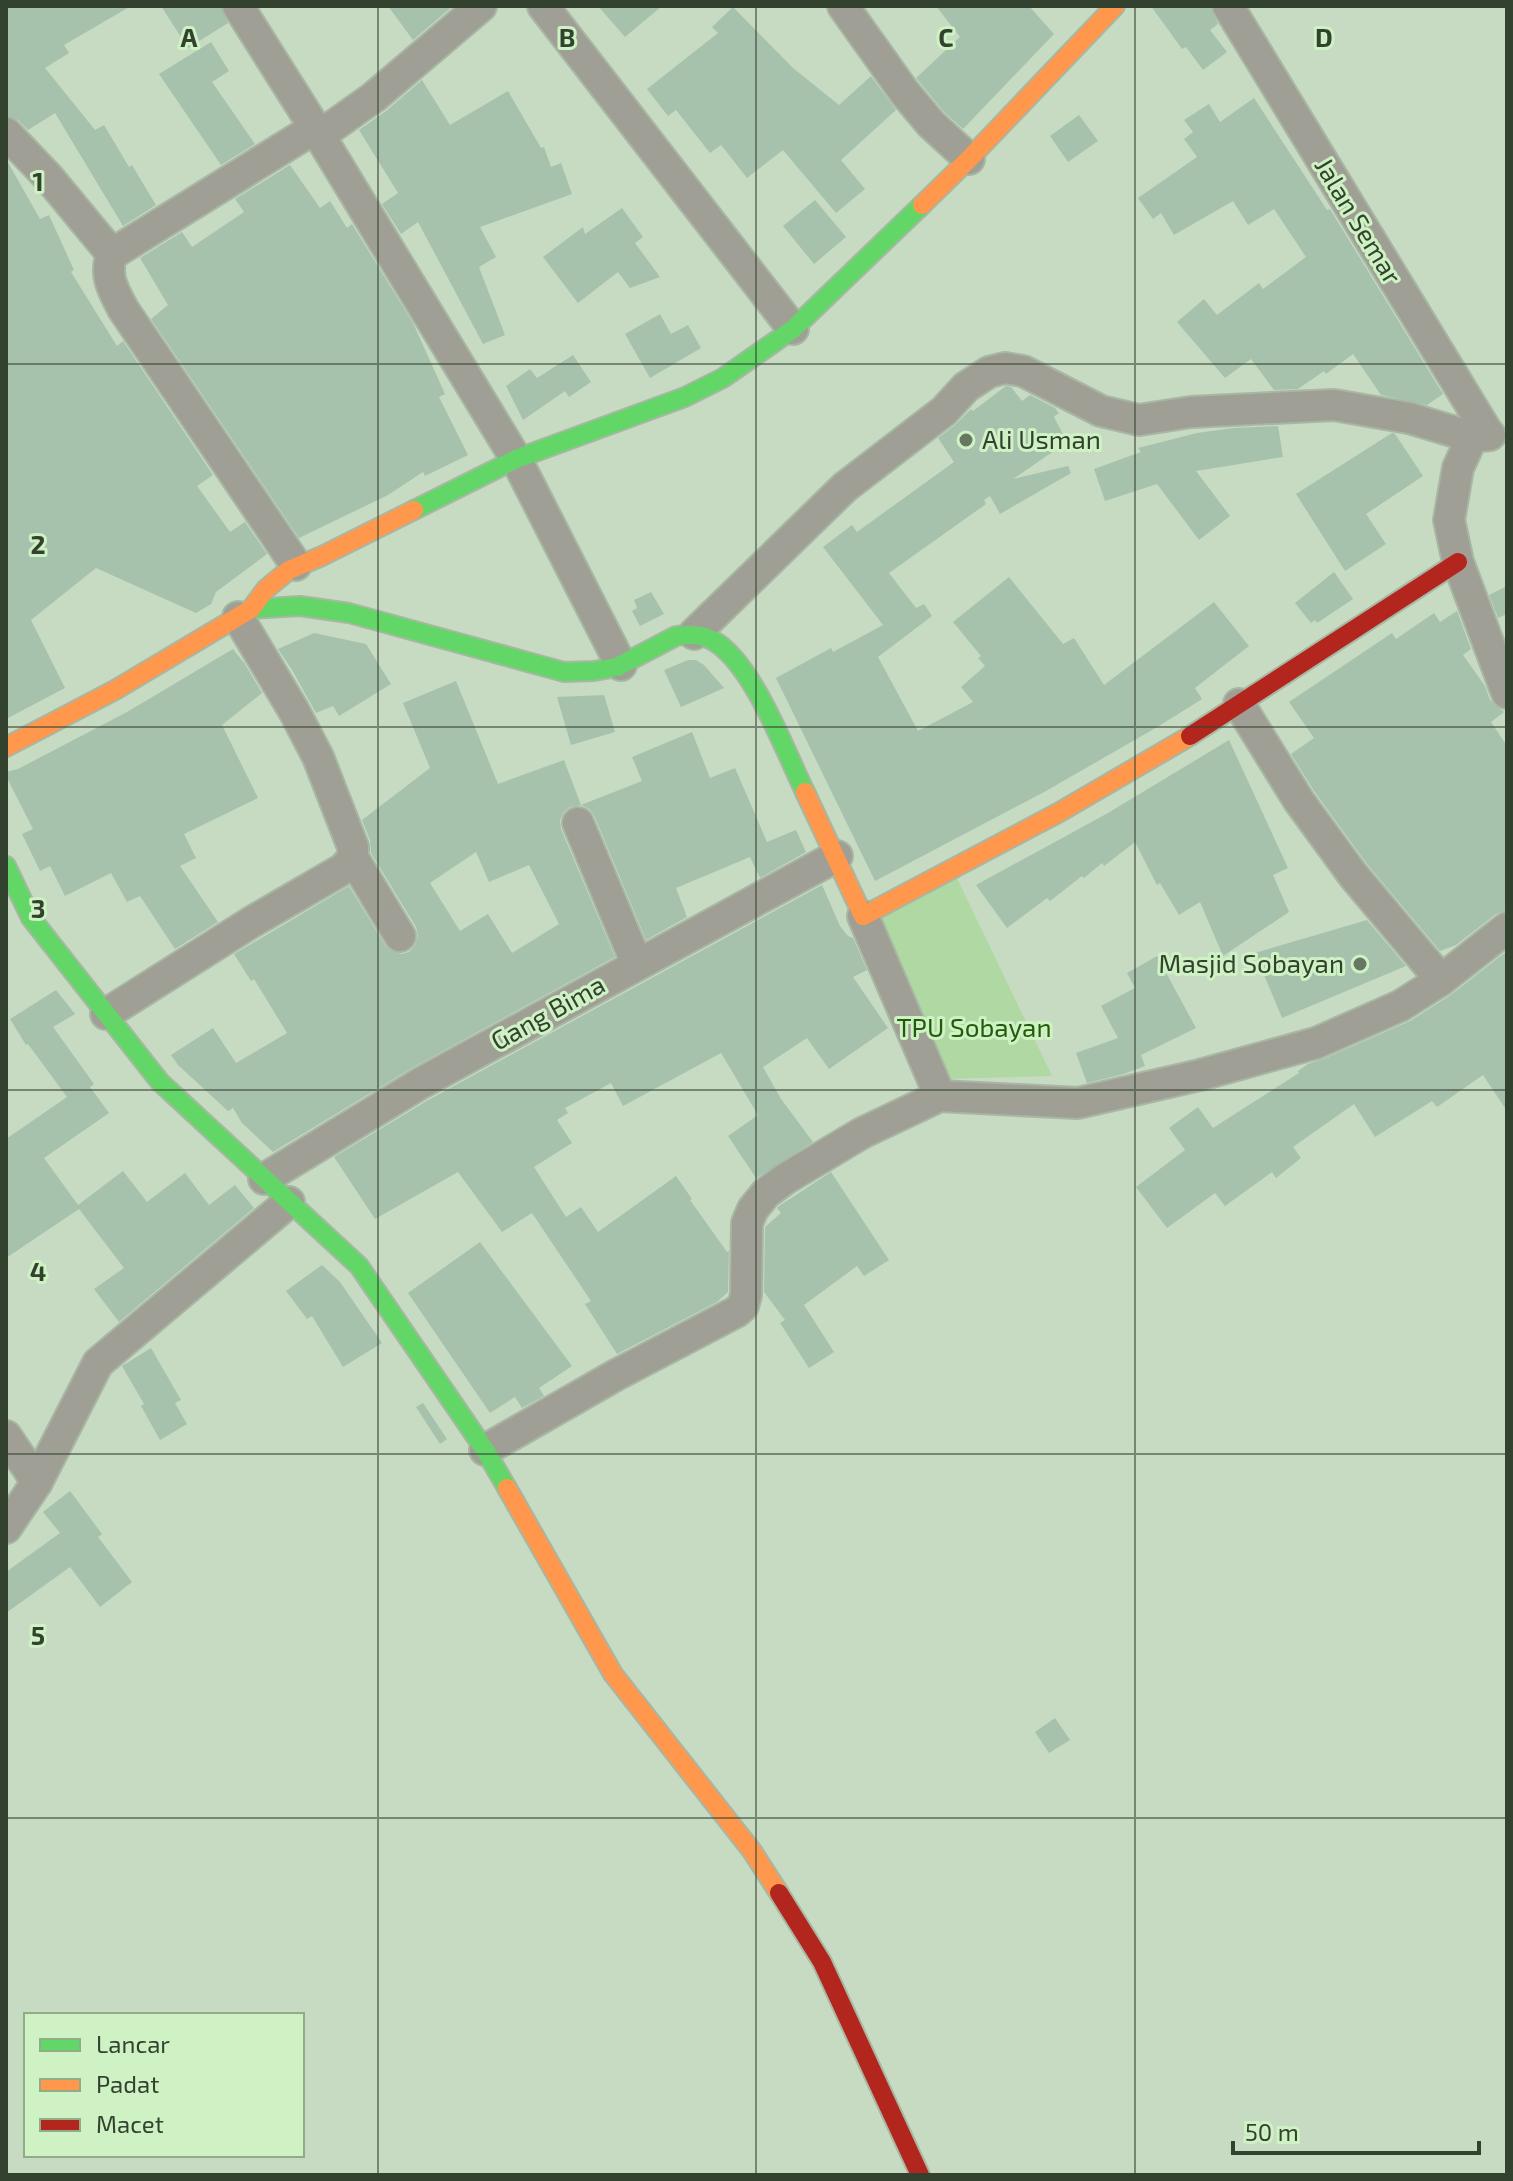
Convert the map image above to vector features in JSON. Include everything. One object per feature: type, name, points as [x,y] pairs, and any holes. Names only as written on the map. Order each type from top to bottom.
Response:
[{"type":"street","points":[[238,6],[516,459],[621,665]]},
{"type":"street","points":[[288,569],[113,292],[108,263],[112,254],[374,97],[481,6]]},
{"type":"street","points":[[543,6],[793,329]]},
{"type":"street","points":[[843,6],[905,93],[931,124],[969,159]]},
{"type":"street","points":[[6,747],[115,690],[249,608],[288,569],[322,556],[516,459],[685,397],[723,378],[756,356],[793,329],[969,159],[1115,6]]},
{"type":"street","name":"Jalan Semar","points":[[1228,6],[1489,434]]},
{"type":"street","points":[[6,133],[49,178],[112,254]]},
{"type":"street","points":[[694,634],[845,487],[944,411],[966,387],[989,372],[1005,368],[1023,371],[1101,411],[1139,420],[1191,412],[1334,405],[1489,434]]},
{"type":"street","points":[[1489,434],[1458,468],[1449,520],[1458,562],[1507,693]]},
{"type":"street","points":[[863,916],[1098,790],[1239,704],[1376,612],[1458,562]]},
{"type":"street","points":[[249,608],[312,606],[349,613],[564,672],[621,665],[679,636],[694,634],[722,647],[745,675],[766,712],[837,856],[940,1096]]},
{"type":"street","points":[[249,608],[294,711],[318,757],[353,847],[353,858],[400,936]]},
{"type":"street","points":[[1239,704],[1299,801],[1353,875],[1441,980]]},
{"type":"street","points":[[578,823],[637,964]]},
{"type":"street","name":"Gang Bima","points":[[264,1179],[421,1083],[837,856]]},
{"type":"street","points":[[106,1014],[250,923],[343,869],[353,858]]},
{"type":"street","points":[[6,866],[18,922],[106,1014],[160,1082],[359,1266],[485,1450],[613,1674],[752,1851],[798,1922],[822,1962],[920,2175]]},
{"type":"street","points":[[485,1450],[616,1375],[736,1312],[743,1306],[746,1295],[747,1223],[753,1209],[766,1193],[785,1179],[862,1133],[940,1096],[1078,1103],[1316,1043],[1400,1006],[1441,980],[1507,928]]},
{"type":"street","points":[[6,1528],[37,1482],[98,1363],[289,1202]]},
{"type":"street","points":[[6,1436],[37,1482]]},
{"type":"green space","name":"TPU Sobayan","points":[[952,868],[1052,1076],[942,1079],[873,919]]},
{"type":"building","points":[[6,6],[131,6],[64,45],[69,53],[45,68],[95,130],[104,125],[156,205],[123,226],[55,113],[28,130],[18,120],[7,116]]},
{"type":"building","points":[[161,6],[220,6],[228,23],[188,48]]},
{"type":"building","points":[[388,6],[453,6],[413,40]]},
{"type":"building","points":[[598,6],[662,6],[625,37]]},
{"type":"building","points":[[936,6],[1029,6],[1054,34],[963,129],[944,112],[916,78],[960,37]]},
{"type":"building","points":[[1151,6],[1210,6],[1218,24],[1210,30],[1227,52],[1203,70],[1186,47],[1182,49]]},
{"type":"building","points":[[733,7],[793,68],[839,105],[871,76],[896,110],[841,160],[865,189],[836,213],[783,150],[747,178],[721,145],[710,153],[676,110],[668,116],[647,89],[718,33],[712,27]]},
{"type":"building","points":[[211,42],[229,71],[212,82],[255,144],[221,165],[159,74]]},
{"type":"building","points":[[422,80],[450,125],[508,91],[541,148],[544,147],[551,167],[561,163],[572,194],[480,227],[496,257],[479,267],[505,335],[483,344],[418,222],[401,234],[382,204],[398,193],[359,130]]},
{"type":"building","points":[[1254,98],[1327,210],[1330,209],[1443,394],[1427,405],[1381,395],[1353,354],[1298,389],[1274,390],[1251,359],[1225,378],[1177,322],[1204,299],[1217,315],[1259,283],[1263,289],[1306,257],[1274,209],[1248,225],[1233,201],[1174,235],[1161,213],[1153,219],[1138,198],[1197,157],[1184,139],[1193,132],[1184,120],[1209,104],[1220,122]]},
{"type":"building","points":[[1079,115],[1098,141],[1068,162],[1050,136]]},
{"type":"building","points":[[6,159],[40,219],[49,215],[74,270],[71,272],[117,346],[123,341],[213,475],[197,486],[230,532],[245,522],[267,554],[216,592],[211,604],[196,613],[96,568],[31,620],[65,688],[6,719]]},
{"type":"building","points":[[290,165],[320,208],[330,201],[347,228],[352,224],[413,323],[445,394],[439,397],[468,455],[425,476],[423,472],[388,495],[299,538],[151,319],[168,305],[140,258],[182,232],[192,247],[244,212],[235,199]]},
{"type":"building","points":[[815,200],[846,237],[814,264],[783,226]]},
{"type":"building","points":[[622,208],[643,237],[635,243],[660,277],[630,288],[618,272],[578,303],[543,257],[583,227],[585,234]]},
{"type":"building","points":[[660,314],[671,334],[688,325],[701,348],[650,378],[625,334]]},
{"type":"building","points":[[573,355],[591,382],[569,397],[565,391],[523,420],[506,386],[530,369],[537,378]]},
{"type":"building","points":[[1006,386],[1011,387],[1022,401],[1030,395],[1055,408],[1059,413],[1054,417],[1067,442],[1013,479],[1068,466],[1071,473],[1000,514],[990,496],[984,500],[986,504],[889,573],[916,608],[924,604],[932,616],[878,657],[918,731],[973,702],[961,687],[985,666],[978,658],[981,656],[953,622],[1009,577],[1063,644],[1074,638],[1104,685],[1214,602],[1249,646],[1195,688],[1202,699],[1046,791],[875,881],[776,678],[831,648],[833,652],[883,625],[823,547],[852,525],[857,532],[954,462],[938,438],[971,409],[973,411]]},
{"type":"building","points":[[1278,426],[1283,457],[1196,471],[1230,516],[1199,540],[1157,484],[1105,501],[1094,469],[1141,452],[1138,448],[1197,433]]},
{"type":"building","points":[[1392,433],[1423,476],[1366,514],[1386,544],[1345,571],[1296,494]]},
{"type":"building","points":[[1334,572],[1353,599],[1317,623],[1315,620],[1311,623],[1295,603]]},
{"type":"building","points":[[1507,586],[1507,614],[1498,618],[1489,595]]},
{"type":"building","points":[[651,592],[664,614],[640,626],[632,611],[637,608],[634,600]]},
{"type":"building","points":[[1457,611],[1471,649],[1463,655],[1485,686],[1490,700],[1504,712],[1491,722],[1507,746],[1507,910],[1496,914],[1456,945],[1440,951],[1367,864],[1291,754],[1314,738],[1289,702],[1392,633],[1396,639],[1434,613],[1440,622]]},
{"type":"building","points":[[314,633],[366,644],[391,684],[339,716],[333,706],[316,713],[278,649]]},
{"type":"building","points":[[233,649],[262,693],[222,725],[258,798],[184,834],[196,858],[180,866],[218,922],[175,949],[140,896],[127,902],[111,873],[65,896],[50,866],[40,871],[22,834],[33,829],[6,772],[18,769],[127,712]]},
{"type":"building","points":[[688,660],[704,665],[724,688],[681,707],[664,670]]},
{"type":"building","points":[[456,681],[498,784],[564,760],[581,805],[564,812],[560,820],[561,829],[615,957],[412,1068],[273,1152],[242,1123],[233,1108],[228,1111],[171,1055],[213,1028],[236,1063],[287,1033],[254,979],[251,981],[234,954],[349,886],[391,951],[401,954],[409,952],[415,945],[418,936],[416,927],[371,853],[370,840],[362,820],[430,768],[403,703]],"holes":[[[476,852],[489,882],[529,865],[559,924],[512,953],[488,914],[460,931],[430,883]]]},
{"type":"building","points":[[604,695],[615,732],[571,745],[557,697]]},
{"type":"building","points":[[692,732],[710,778],[735,768],[767,842],[796,830],[806,852],[760,878],[750,857],[676,888],[687,917],[646,940],[589,809],[581,805],[642,781],[632,757]]},
{"type":"building","points":[[1229,740],[1288,868],[1273,875],[1289,912],[1223,956],[1200,902],[1179,915],[1160,883],[1157,885],[1135,842],[1104,866],[1102,863],[1050,901],[1047,898],[1007,928],[976,885],[1108,813]]},
{"type":"building","points":[[822,885],[840,926],[853,938],[867,970],[853,977],[888,1028],[829,1069],[807,1038],[763,1067],[781,1099],[813,1142],[756,1178],[728,1136],[758,1115],[721,1053],[623,1106],[611,1083],[565,1108],[568,1113],[557,1120],[572,1143],[534,1167],[566,1217],[581,1207],[598,1232],[676,1176],[690,1200],[729,1251],[728,1292],[717,1302],[617,1354],[585,1304],[591,1301],[532,1213],[502,1232],[458,1172],[375,1219],[334,1157],[430,1099]]},
{"type":"building","points":[[1367,920],[1406,966],[1282,1018],[1255,953]]},
{"type":"building","points":[[1507,951],[1507,1111],[1483,1075],[1437,1107],[1432,1101],[1375,1137],[1354,1104],[1293,1147],[1301,1158],[1276,1178],[1272,1172],[1225,1206],[1215,1193],[1167,1228],[1136,1187],[1185,1150],[1169,1128],[1198,1107],[1213,1128],[1299,1073],[1308,1064],[1410,1021],[1452,994]]},
{"type":"building","points":[[1157,956],[1196,1028],[1141,1055],[1145,1066],[1087,1083],[1076,1053],[1118,1038],[1101,1006],[1135,988],[1127,973]]},
{"type":"building","points":[[56,990],[75,1014],[53,1027],[94,1084],[90,1087],[109,1113],[44,1158],[78,1205],[123,1171],[147,1202],[185,1173],[209,1205],[235,1185],[254,1208],[119,1322],[94,1289],[124,1268],[79,1209],[6,1258],[6,1139],[67,1097],[26,1045],[10,1019]]},
{"type":"building","points":[[831,1172],[889,1260],[864,1276],[857,1266],[804,1305],[834,1352],[809,1368],[780,1323],[785,1320],[764,1292],[765,1227],[781,1213],[777,1208],[779,1206]]},
{"type":"building","points":[[480,1242],[572,1366],[539,1388],[544,1396],[522,1408],[515,1397],[490,1413],[408,1293]]},
{"type":"building","points":[[322,1265],[340,1282],[382,1343],[343,1367],[312,1316],[307,1319],[286,1291]]},
{"type":"building","points":[[151,1348],[181,1400],[175,1403],[187,1424],[160,1440],[122,1366]]},
{"type":"building","points":[[423,1403],[447,1439],[440,1444],[416,1407]]},
{"type":"building","points":[[70,1491],[102,1534],[98,1537],[132,1582],[100,1607],[70,1567],[6,1613],[6,1572],[60,1533],[43,1512]]},
{"type":"building","points":[[1055,1718],[1070,1740],[1049,1753],[1035,1732]]},
{"type":"traffic: fast","points":[[414,510],[516,459],[685,397],[723,378],[793,329],[922,205]]},
{"type":"traffic: fast","points":[[251,609],[300,606],[349,613],[564,672],[617,667],[676,636],[704,637],[727,651],[741,667],[766,708],[805,792]]},
{"type":"traffic: fast","points":[[6,866],[31,918],[160,1082],[359,1266],[485,1450],[507,1488]]},
{"type":"traffic: slow","points":[[922,205],[1115,6]]},
{"type":"traffic: slow","points":[[6,747],[115,690],[251,609],[266,589],[289,570],[414,510]]},
{"type":"traffic: slow","points":[[805,792],[863,916],[1058,813],[1190,736]]},
{"type":"traffic: slow","points":[[507,1488],[613,1674],[752,1851],[779,1893]]},
{"type":"traffic: jam","points":[[1190,736],[1458,562]]},
{"type":"traffic: jam","points":[[779,1893],[822,1962],[920,2175]]},
{"type":"place","name":"Ali Usman","points":[[966,440]]},
{"type":"place","name":"Masjid Sobayan","points":[[1360,964]]}]
